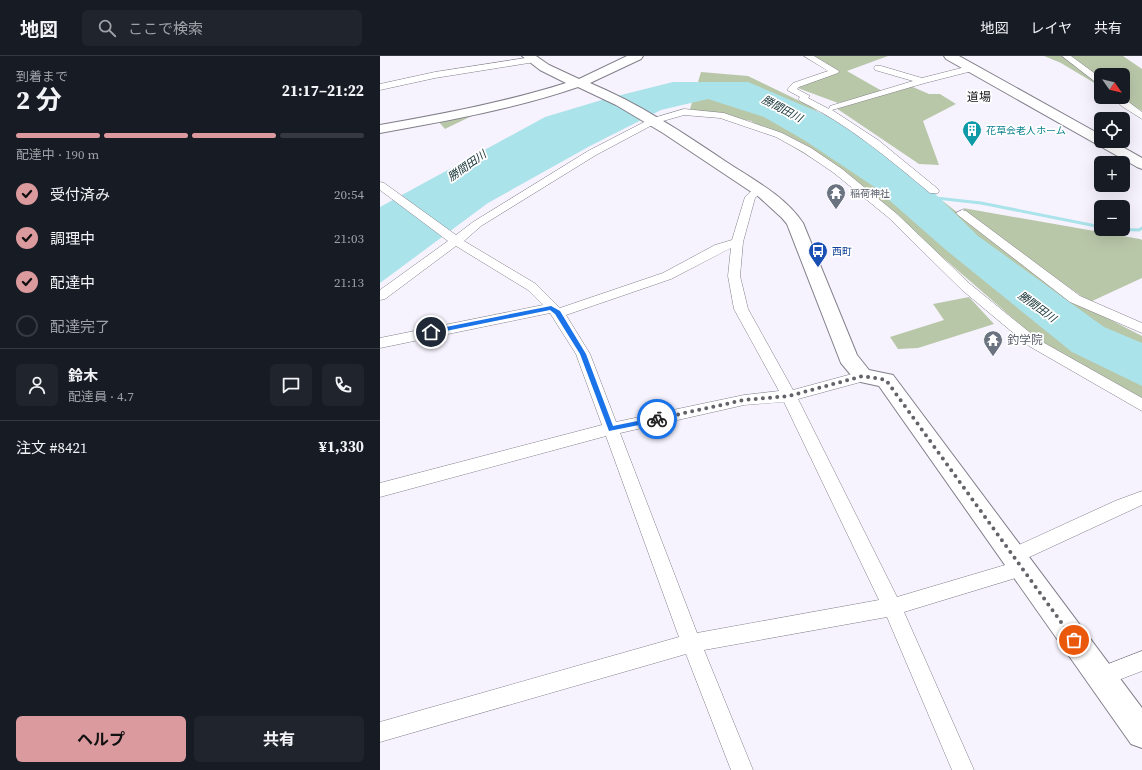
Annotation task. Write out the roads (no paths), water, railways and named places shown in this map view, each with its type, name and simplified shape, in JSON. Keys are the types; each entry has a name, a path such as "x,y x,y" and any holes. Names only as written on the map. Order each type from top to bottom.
{"street":[{"path":"380,129 431,120 548,93 579,83 637,56"},
{"path":"808,56 835,71 796,85 791,90 805,96 803,99 820,107 878,144 934,191"},
{"path":"950,56 1142,164"},
{"path":"1066,56 1094,77"},
{"path":"380,87 435,75 530,58 608,96 652,121 772,199 795,222 848,358 863,376"},
{"path":"878,68 922,81"},
{"path":"833,108 922,81 973,68"},
{"path":"1125,104 1142,116"},
{"path":"380,296 453,239 564,169 652,121 684,112 721,115 779,135 806,150 838,171 893,216 966,287 1034,343 1142,405"},
{"path":"385,187 453,239 532,287 554,310 583,354 691,643 742,770"},
{"path":"759,190 750,197 737,242 734,276 741,309 789,396 892,607 963,770"},
{"path":"962,213 1075,299 1142,328"},
{"path":"380,343 554,310 667,276 719,248 737,242"},
{"path":"380,490 611,429 744,400 789,396 863,376 886,380 1142,733"},
{"path":"380,732 691,643 892,607 1018,562 1121,506 1142,498"},
{"path":"1100,677 1142,661"}],"water":[{"name":"勝間田川","path":"673,82 748,82 823,114 874,142 925,184 978,236 1104,327 1142,343 1142,386 1072,352 946,250 873,186 804,140 764,117 708,99 661,110 590,146 488,203 380,283 380,207 545,117 605,99"}],"waterway":[{"path":"936,198 981,203 1094,226"},
{"path":"1130,230 1139,230 1142,228"}],"place":[{"name":"花草会老人ホーム","path":"972,147"},
{"name":"稲荷神社","path":"836,210"},
{"name":"西町","path":"818,268"},
{"name":"釣学院","path":"993,357"}],"district":[{"name":"道場","path":"979,97"}]}
